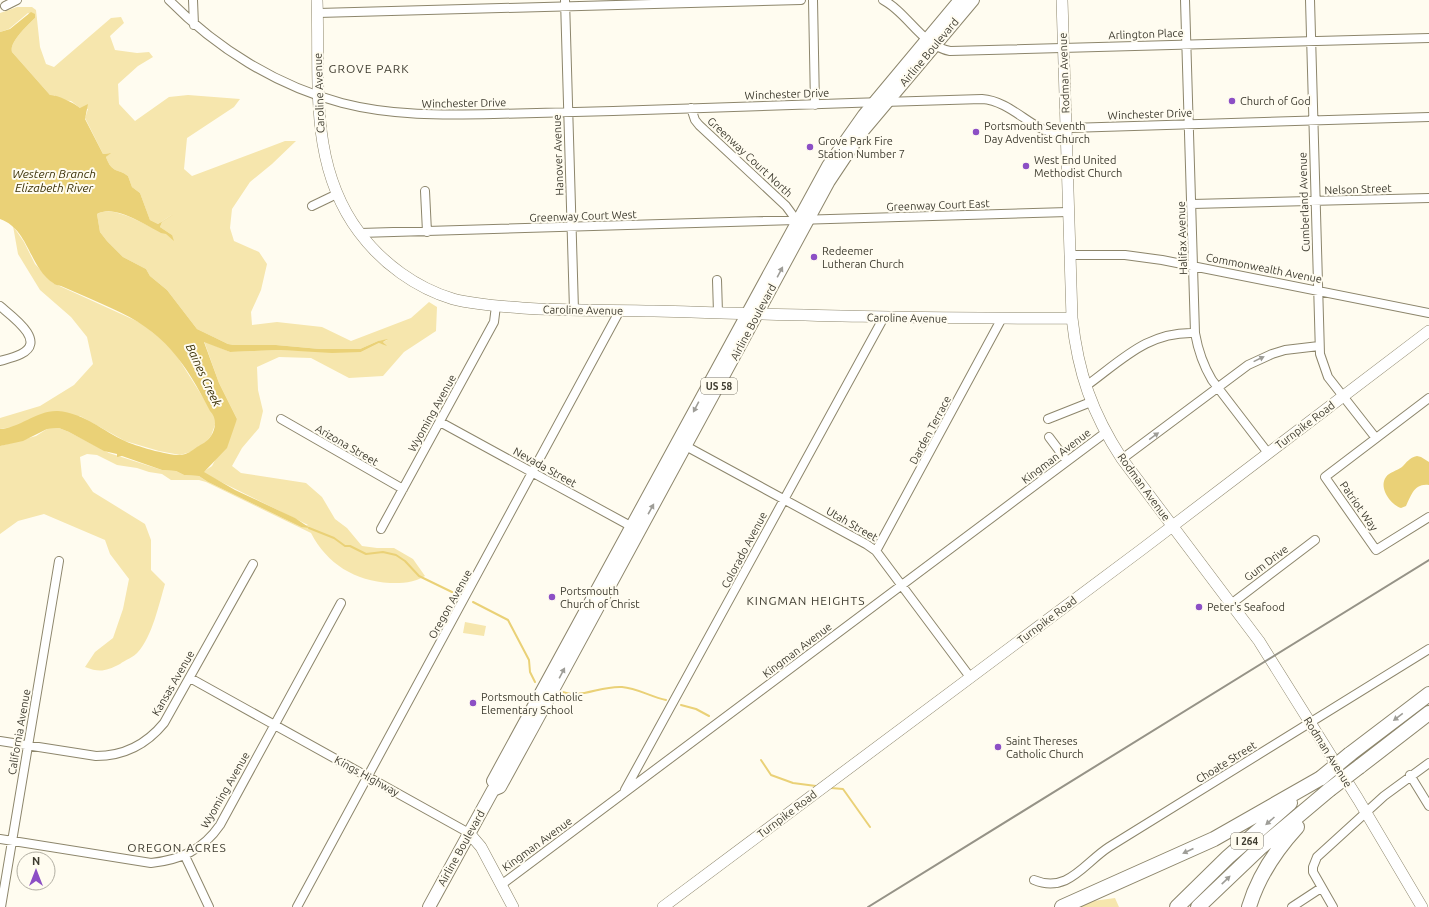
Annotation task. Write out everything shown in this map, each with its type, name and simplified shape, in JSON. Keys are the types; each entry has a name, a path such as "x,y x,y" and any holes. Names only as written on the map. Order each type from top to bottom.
{"highway":[{"name":"I 264","path":"1177,907 1228,857 1321,778 1429,694"},
{"name":"I 264","path":"1198,907 1260,848 1329,790 1429,713"},
{"path":"1062,907 1214,840 1321,778"},
{"path":"1248,907 1257,884 1277,851 1329,790"}],"main road":[{"name":"Airline Boulevard","path":"803,221 849,150 931,42 960,0"},
{"name":"Airline Boulevard","path":"429,907 493,790 493,783 530,723 803,221 833,158 873,103 973,0"}],"street":[{"path":"5,6 17,0"},
{"name":"Winchester Drive","path":"169,0 194,25 254,66 295,87 319,96 365,108 417,115 990,100 1004,104 1047,131 1056,132 1066,128 1429,117"},
{"path":"193,0 194,25"},
{"name":"Caroline Avenue","path":"317,0 321,141 330,176 337,194 360,233 387,262 425,288 463,301 496,306 574,310 884,317 1072,318"},
{"path":"318,13 565,3 801,0"},
{"path":"813,0 815,104"},
{"name":"Arlington Place","path":"883,0 894,7 931,42 950,51 1429,38"},
{"name":"Rodman Avenue","path":"1062,0 1072,318 1078,358 1091,402 1105,433 1122,459 1274,664 1422,907"},
{"name":"Halifax Avenue","path":"1185,0 1195,333 1201,358 1218,387 1268,453"},
{"name":"Cumberland Avenue","path":"1310,0 1319,346 1324,370 1343,396"},
{"name":"Hanover Avenue","path":"565,3 574,310"},
{"name":"Greenway Court North","path":"691,108 695,120 699,125 803,221"},
{"path":"425,191 427,232"},
{"path":"312,206 337,194"},
{"name":"Nelson Street","path":"1192,204 1429,198"},
{"name":"Greenway Court East","path":"803,221 1068,212"},
{"name":"Greenway Court West","path":"360,233 803,221"},
{"name":"Commonwealth Avenue","path":"1069,255 1125,255 1194,266 1429,313"},
{"path":"717,280 718,313"},
{"path":"0,306 25,329 30,337 30,343 28,348 21,354 0,361"},
{"name":"Wyoming Avenue","path":"381,530 494,322 496,306"},
{"name":"Oregon Avenue","path":"297,907 620,310"},
{"name":"Colorado Avenue","path":"624,794 884,317"},
{"name":"Darden Terrace","path":"876,551 1002,318"},
{"name":"Turnpike Road","path":"663,907 1172,526 1429,331"},
{"path":"1086,386 1151,340 1170,334 1195,333"},
{"path":"1122,459 1218,387 1260,358 1285,350 1319,346"},
{"path":"1343,396 1375,437"},
{"name":"Patriot Way","path":"1429,398 1375,437 1325,477 1376,550 1429,517"},
{"path":"1048,419 1091,402"},
{"name":"Arizona Street","path":"281,419 403,490"},
{"name":"Nevada Street","path":"440,422 636,529"},
{"name":"Kingman Avenue","path":"501,885 1105,433"},
{"path":"1049,437 1067,461"},
{"name":"Utah Street","path":"682,443 784,498 876,551 970,677"},
{"name":"Gum Drive","path":"1231,604 1315,540"},
{"name":"California Avenue","path":"1,907 59,560"},
{"name":"Kansas Avenue","path":"0,741 96,756 107,756 128,751 149,739 160,728 190,678 253,564"},
{"name":"Wyoming Avenue","path":"0,839 140,863 169,861 185,856 208,840 217,829 341,603"},
{"name":"Choate Street","path":"1034,880 1055,884 1069,880 1109,847 1429,649"},
{"name":"Kings Highway","path":"190,678 469,833 481,847 512,907"},
{"path":"1333,907 1313,872 1317,857 1365,813 1410,775 1429,763"},
{"path":"1410,775 1429,806"},
{"path":"185,856 209,907"},
{"path":"1292,907 1322,888"}],"shaded area":[{"path":"17,7 32,7 36,10 40,47 46,64 54,67 111,18 121,17 124,23 110,36 115,50 137,53 149,52 153,57 138,66 118,84 119,104 135,121 169,97 188,95 240,99 234,107 187,138 184,169 192,176 285,141 296,141 272,164 250,182 232,209 230,228 234,241 259,252 267,264 261,290 251,312 252,325 277,322 322,327 351,341 411,318 429,302 437,307 436,331 404,352 383,376 349,378 311,358 279,357 257,367 258,390 263,411 259,428 242,448 232,466 241,473 306,483 322,497 335,519 347,528 362,546 394,548 413,559 425,576 412,581 399,583 377,582 365,579 343,569 334,562 325,554 311,533 206,482 199,480 171,480 162,474 117,465 97,455 87,454 80,457 82,476 93,492 145,524 151,540 151,570 165,584 151,629 143,646 136,654 107,670 99,671 85,667 95,652 113,638 123,609 129,579 110,554 105,540 44,514 18,521 0,534 0,446 36,436 47,429 59,428 109,453 162,470 176,471 184,475 199,476 208,482 301,527 308,525 203,472 212,466 237,419 219,383 204,341 230,352 281,350 361,352 379,343 385,344 383,342 387,340 378,341 360,349 320,349 276,345 234,345 228,344 197,329 167,290 150,276 146,269 123,257 100,232 97,214 114,212 172,235 160,227 162,222 173,214 158,224 150,220 140,193 132,187 128,176 111,166 106,157 110,153 103,154 85,118 88,109 80,108 71,101 61,100 54,95 50,95 12,52 13,43 35,18 28,13 9,29 0,32 0,13"},
{"path":"13,226 24,242 35,264 53,283 141,323 165,342 175,353 214,415 216,422 211,436 204,444 194,451 180,455 159,451 125,441 80,416 0,429 0,418 40,406 74,385 93,364 87,337 71,317 40,290 18,254"},
{"path":"465,622 486,626 484,636 463,633"},
{"path":"1115,898 1119,907 1076,907 1086,902"}],"water":[{"name":"Western Branch Elizabeth River","path":"31,12 35,14 35,18 13,43 12,52 50,95 57,96 80,108 88,104 85,119 103,154 111,153 106,157 108,162 113,168 128,176 132,187 140,193 150,220 158,224 174,214 162,222 160,227 172,235 174,241 166,234 161,233 130,217 112,212 97,214 100,232 123,257 146,269 150,276 167,290 197,329 228,344 234,345 276,345 320,349 360,349 378,341 388,339 383,342 387,346 379,343 361,352 332,353 281,350 230,352 204,342 219,383 237,419 227,448 204,472 235,490 295,518 310,528 301,527 208,482 199,476 184,475 176,471 162,470 122,456 117,457 117,454 104,451 59,428 47,429 23,441 0,446 0,429 15,426 50,411 67,412 76,415 130,443 176,455 187,453 206,441 213,433 215,426 214,417 191,377 182,363 159,338 129,317 80,294 54,284 39,268 17,231 10,224 0,219 0,32 10,29"},
{"path":"1417,456 1429,462 1429,485 1416,488 1406,506 1401,508 1393,503 1387,496 1384,481 1389,474 1402,467 1410,459"}],"waterway":[{"path":"309,528 334,538 345,546 350,546 366,554 383,552 396,555 405,561 419,576 454,593"},
{"path":"473,602 508,620 529,660 530,672 535,682"},
{"path":"561,692 574,694 622,687 666,700"},
{"path":"681,705 696,709 709,716"},
{"path":"761,760 771,775 793,783 816,786"},
{"path":"831,788 843,789 870,827"}],"railway":[{"path":"868,907 1429,560"}],"place":[{"name":"Church of God","path":"1232,101"},
{"name":"Portsmouth Seventh Day Adventist Church","path":"976,132"},
{"name":"Grove Park Fire Station Number 7","path":"810,147"},
{"name":"West End United Methodist Church","path":"1026,166"},
{"name":"Redeemer Lutheran Church","path":"814,257"},
{"name":"Portsmouth Church of Christ","path":"552,597"},
{"name":"Peter's Seafood","path":"1199,607"},
{"name":"Portsmouth Catholic Elementary School","path":"473,703"},
{"name":"Saint Thereses Catholic Church","path":"998,747"}],"district":[{"name":"GROVE PARK","path":"369,68"},
{"name":"KINGMAN HEIGHTS","path":"806,600"},
{"name":"OREGON ACRES","path":"177,847"}],"water label":[{"name":"Baines Creek","path":"204,375"}]}
